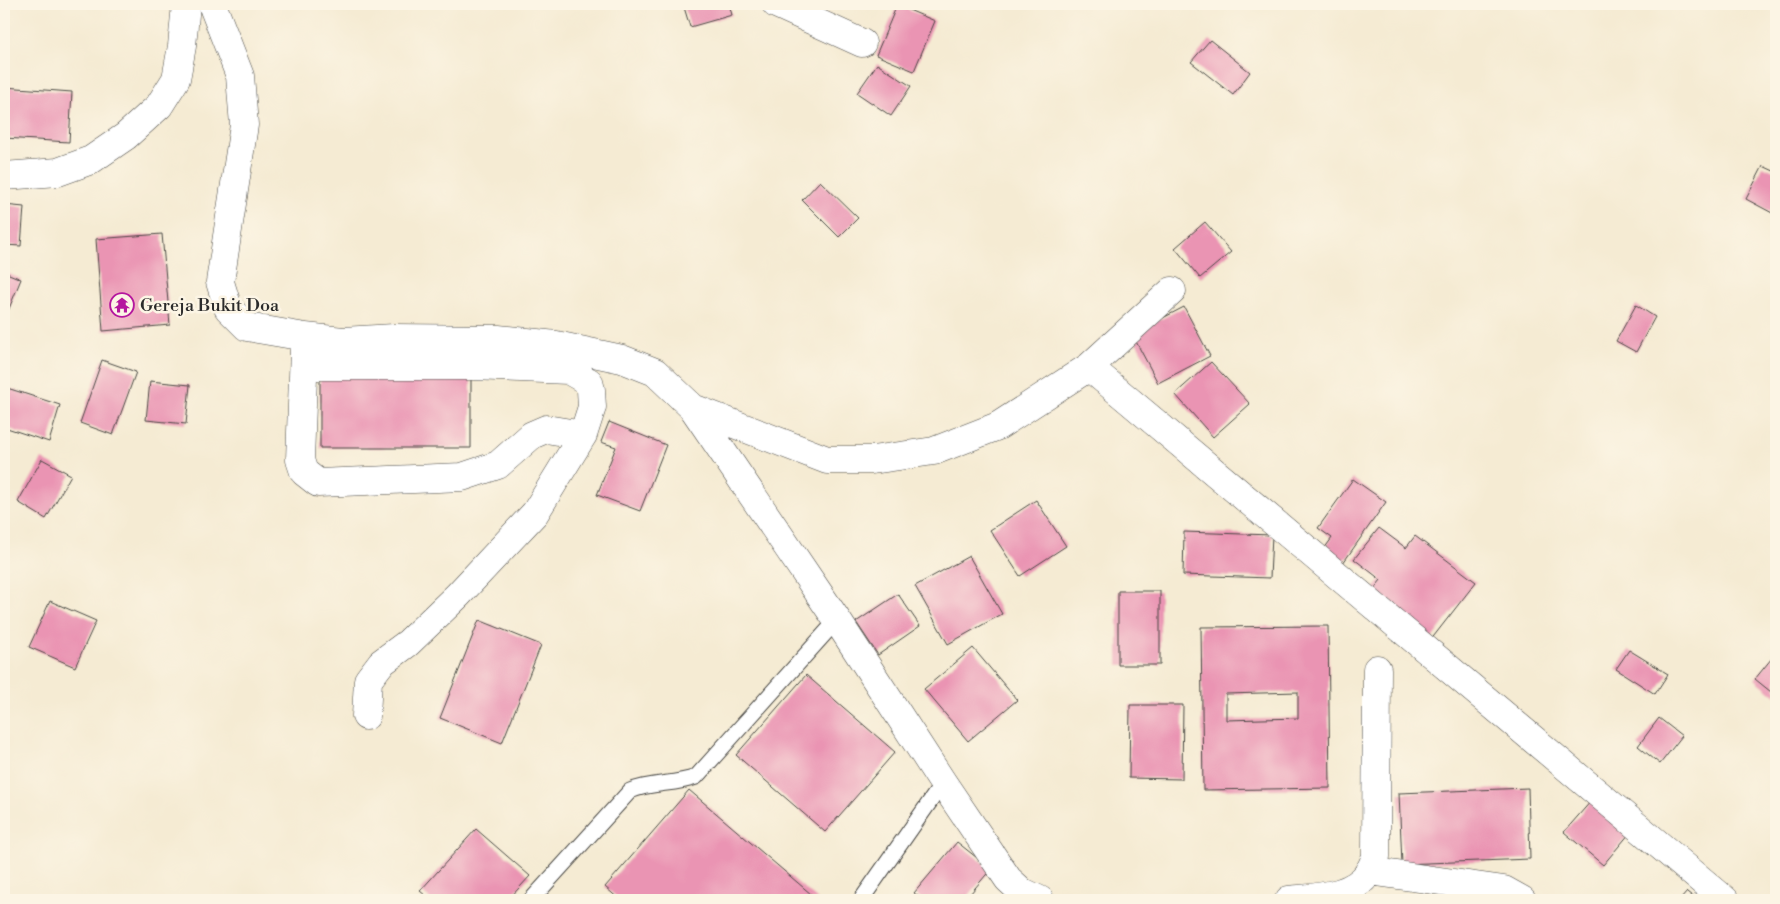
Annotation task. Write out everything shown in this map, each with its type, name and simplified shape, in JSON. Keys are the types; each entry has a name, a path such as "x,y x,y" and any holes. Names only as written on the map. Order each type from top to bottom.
{"street":[{"path":"4,176 58,172 91,160 126,136 160,106 176,78 182,46 186,4"},
{"path":"212,4 240,76 244,125 220,282 228,308 248,327 305,337 342,341 394,338 498,339 556,345 622,359 655,372 693,408 838,620 943,783 1008,878 1021,891 1040,900"},
{"path":"776,4 862,43"},
{"path":"693,408 827,460 872,460 934,451 998,426 1089,367 1172,291"},
{"path":"305,337 300,460 304,472 318,483 462,476 498,465 532,435 546,429 583,435"},
{"path":"304,366 473,366 568,370 589,382 591,390 592,407 583,435 535,513 458,596 408,643 381,663 368,680 366,716"},
{"path":"1089,367 1725,900"},
{"path":"1289,900 1347,891 1370,871 1376,857 1377,669"},
{"path":"1370,871 1504,890 1522,900"}],"lane":[{"path":"531,900 630,791 642,786 682,782 696,777 838,620"},
{"path":"861,900 943,783"}],"building":[{"path":"683,4 729,4 732,15 690,27"},
{"path":"897,5 935,21 914,71 876,55"},
{"path":"1210,40 1250,72 1233,95 1191,62"},
{"path":"877,64 911,86 891,116 857,93"},
{"path":"4,87 72,92 69,142 4,138"},
{"path":"1763,166 1776,172 1776,215 1746,199"},
{"path":"820,181 858,218 839,237 802,200"},
{"path":"4,205 24,207 21,246 4,245"},
{"path":"1205,222 1231,252 1200,278 1175,248"},
{"path":"162,234 170,325 103,331 96,239"},
{"path":"4,272 21,279 4,321"},
{"path":"1636,305 1655,317 1636,352 1616,341"},
{"path":"1184,307 1210,356 1158,383 1132,334"},
{"path":"102,360 136,372 113,435 80,423"},
{"path":"1211,362 1250,404 1213,437 1175,394"},
{"path":"320,371 471,371 471,448 320,448"},
{"path":"150,381 190,385 186,424 146,420"},
{"path":"4,387 60,405 49,442 4,427"},
{"path":"609,422 666,445 640,511 597,495 616,447 601,442"},
{"path":"42,459 71,475 46,519 18,502"},
{"path":"1353,479 1386,502 1343,563 1324,549 1332,538 1318,528"},
{"path":"1036,500 1066,546 1020,576 990,530"},
{"path":"1379,528 1406,548 1415,536 1476,582 1430,641 1370,594 1381,580 1354,559"},
{"path":"1184,532 1272,535 1270,578 1183,575"},
{"path":"969,556 1002,614 948,644 915,586"},
{"path":"1118,591 1160,591 1160,665 1118,665"},
{"path":"898,594 920,626 878,655 856,622"},
{"path":"50,601 96,621 75,667 29,647"},
{"path":"479,620 541,645 502,743 440,718"},
{"path":"1328,626 1330,788 1203,790 1201,627","holes":["1298,692 1298,718 1226,720 1226,694"]},
{"path":"973,648 1017,700 968,741 924,689"},
{"path":"1629,650 1668,674 1655,694 1616,669"},
{"path":"1776,653 1776,696 1755,679"},
{"path":"806,675 895,752 825,832 736,755"},
{"path":"1130,705 1183,705 1182,779 1129,778"},
{"path":"1659,718 1682,736 1660,764 1638,746"},
{"path":"1528,788 1530,859 1402,864 1399,793"},
{"path":"689,790 818,900 620,900 605,887"},
{"path":"1592,800 1630,833 1603,865 1564,832"},
{"path":"476,829 530,876 508,900 431,900 420,891"},
{"path":"957,842 991,869 965,900 923,900 914,893"},
{"path":"1687,892 1697,900 1680,900"}],"place":[{"name":"Gereja Bukit Doa","path":"122,305"}]}
